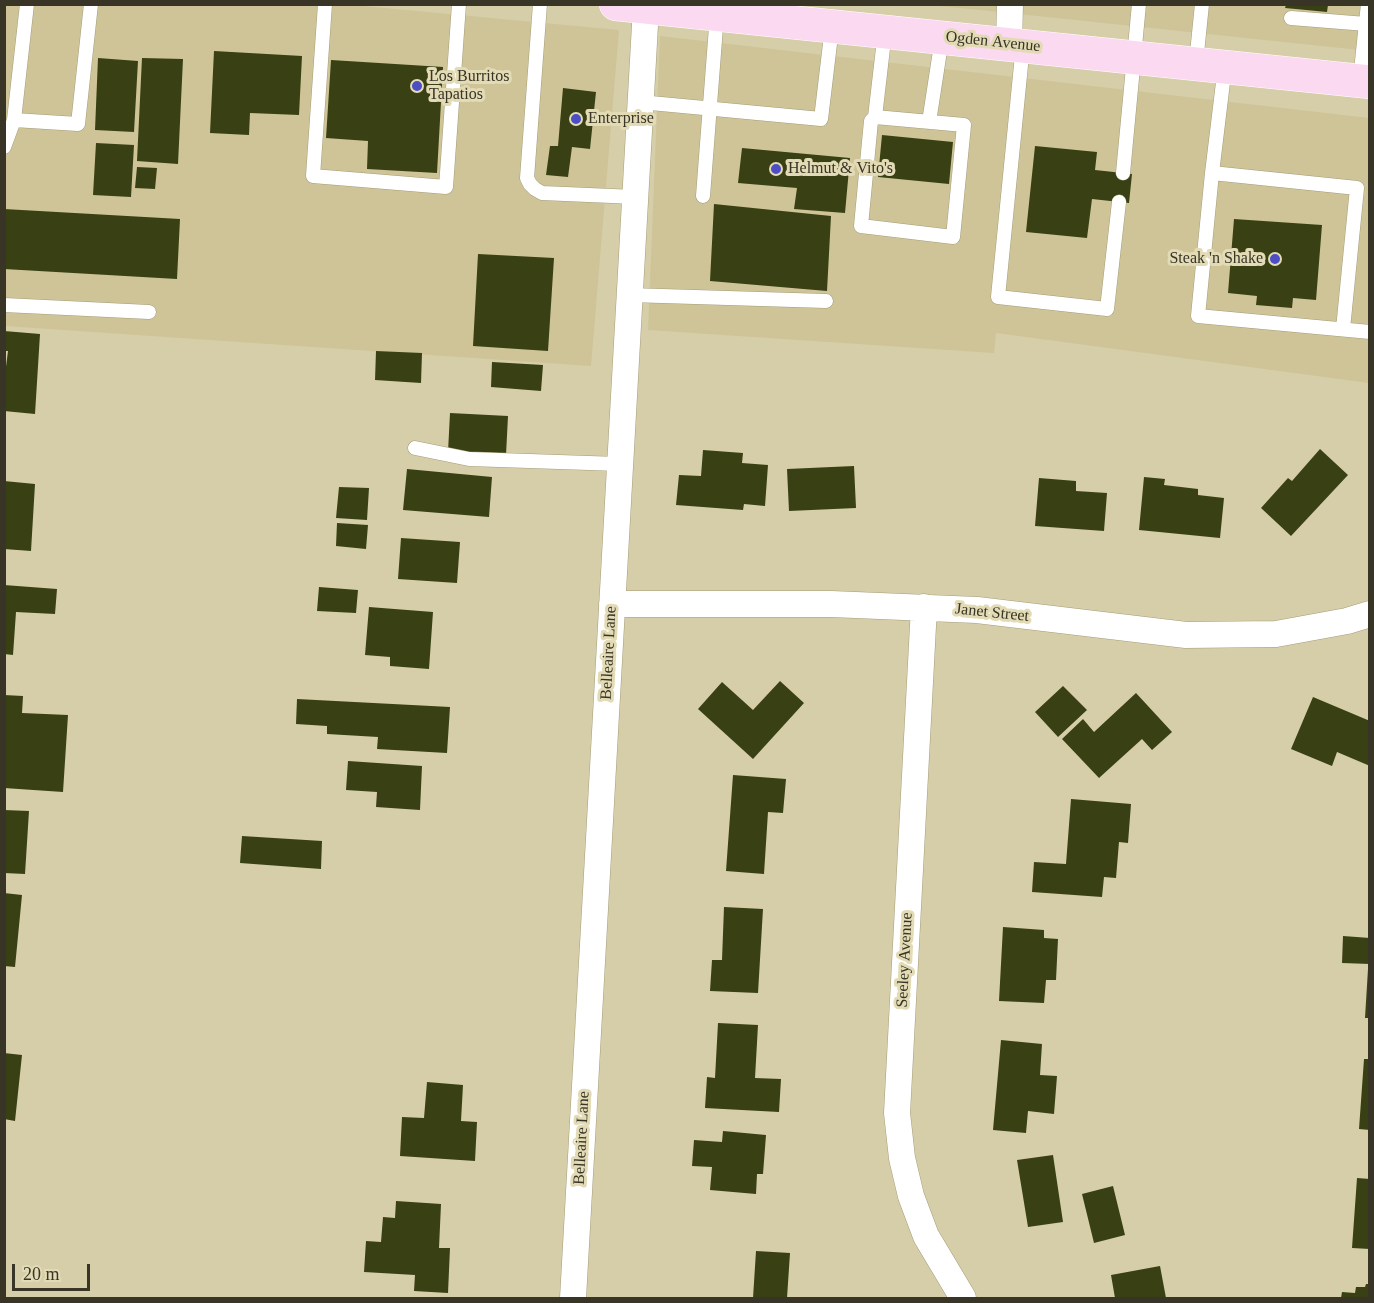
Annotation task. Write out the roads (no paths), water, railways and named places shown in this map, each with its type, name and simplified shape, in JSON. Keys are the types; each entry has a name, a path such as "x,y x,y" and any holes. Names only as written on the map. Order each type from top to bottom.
{"main road":[{"name":"Ogden Avenue","path":"631,6 749,12 832,27 1365,81"}],"street":[{"path":"1010,4 1016,44"},
{"name":"Belleaire Lane","path":"573,1299 640,102 631,6"},
{"name":"Janet Street","path":"612,604 831,604 924,607 977,610 1195,635 1276,634 1347,621 1370,614"},
{"name":"Seeley Avenue","path":"924,607 897,1113 902,1158 911,1196 926,1236 963,1299"}],"lane":[{"path":"4,147 14,120 27,4"},
{"path":"14,120 78,124 91,4"},
{"path":"326,4 314,176 446,187 459,4"},
{"path":"540,4 527,178 535,189 542,192 635,197"},
{"path":"1123,173 1136,57 1139,4"},
{"path":"1202,4 1211,65 1212,173 1198,316 1370,332"},
{"path":"1365,81 1368,4"},
{"path":"703,196 711,107 749,12"},
{"path":"1291,18 1366,24"},
{"path":"640,102 821,119 832,27"},
{"path":"875,117 964,125 953,237 861,226 871,121 875,117 885,31"},
{"path":"929,122 942,37"},
{"path":"1016,44 998,297 1107,309 1119,202"},
{"path":"1212,173 1357,188 1343,329"},
{"path":"629,295 826,301"},
{"path":"4,304 149,312"},
{"path":"416,448 469,459 619,464"}],"place":[{"name":"Los Burritos Tapatios","path":"417,86"},
{"name":"Enterprise","path":"576,119"},
{"name":"Helmut & Vito's","path":"776,169"},
{"name":"Steak 'n Shake","path":"1275,259"}]}
